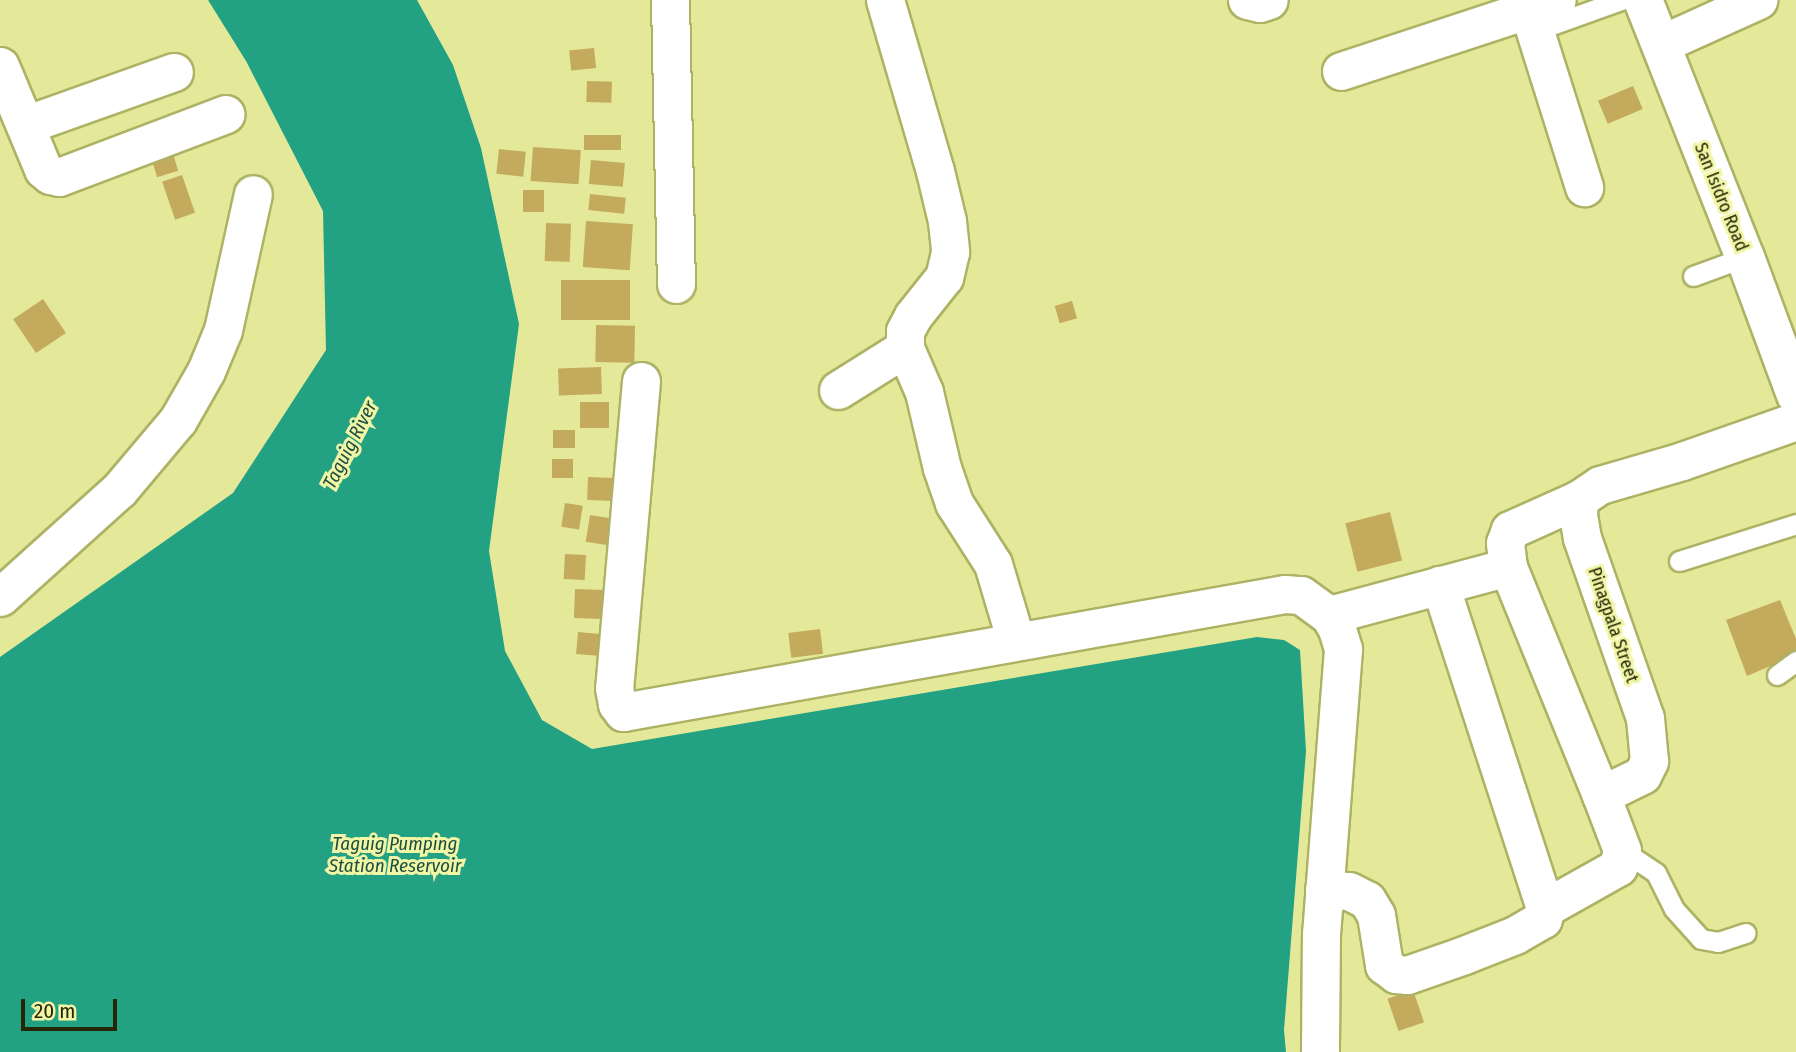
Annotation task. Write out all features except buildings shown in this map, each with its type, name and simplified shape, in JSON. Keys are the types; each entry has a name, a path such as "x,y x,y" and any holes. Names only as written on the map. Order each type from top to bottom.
{"street":[{"path":"670,0 676,284"},
{"path":"885,0 938,184 947,221 950,251 944,277 913,316 905,331 905,348 924,392 942,468 954,503 993,564 1016,640"},
{"path":"1247,0 1260,3 1269,0"},
{"name":"San Isidro Road","path":"1643,0 1745,257 1796,395"},
{"path":"1661,44 1758,0"},
{"path":"1341,71 1546,11 1584,187"},
{"path":"0,66 43,169 50,175 59,177 226,114"},
{"path":"24,125 174,72"},
{"path":"0,597 118,490 178,420 206,371 223,330 253,194"},
{"path":"838,390 905,348"},
{"path":"641,381 614,688 617,704 623,712 1285,594 1301,595 1329,615 1343,649 1324,889 1320,1052"},
{"path":"1545,908 1618,867 1622,850 1508,567 1505,543 1510,530 1579,499 1600,485 1682,461 1796,421"},
{"name":"Pinagpala Street","path":"1579,499 1578,516 1583,538 1645,718 1648,741 1649,761 1642,775 1601,795"},
{"path":"1329,615 1508,567"},
{"path":"1324,889 1349,891 1367,900 1376,915 1384,965 1396,974 1407,975 1515,935 1543,919 1545,908 1440,585"}],"lane":[{"path":"1546,11 1621,0"},
{"path":"1693,276 1745,257"},
{"path":"1679,561 1796,524"},
{"path":"1777,674 1796,661"},
{"path":"1622,850 1656,873 1674,909 1686,926 1701,939 1718,942 1746,933"}],"water":[{"name":"Taguig Pumping Station Reservoir","path":"208,0 417,0 453,65 481,148 519,324 489,551 505,651 542,720 592,749 1257,637 1284,640 1300,650 1306,751 1284,1030 1286,1052 0,1052 0,657 233,493 326,350 323,211 246,61"}],"water label":[{"name":"Taguig River","path":"350,445"}]}
